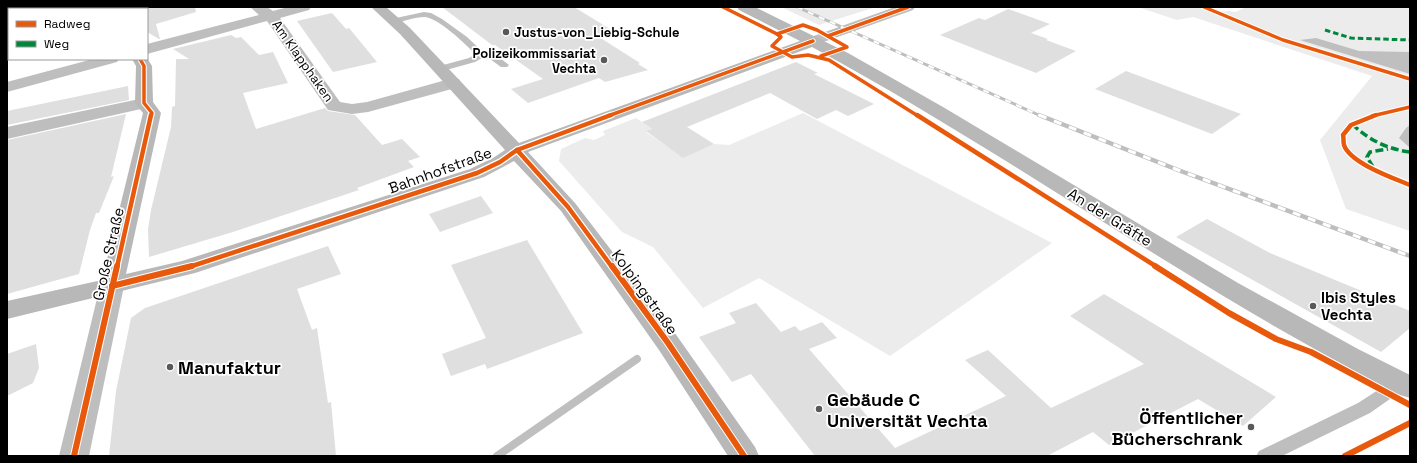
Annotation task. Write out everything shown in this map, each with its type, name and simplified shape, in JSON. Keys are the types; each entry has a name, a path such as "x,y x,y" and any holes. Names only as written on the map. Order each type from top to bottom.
{"street":[{"name":"Am Klapphaken","path":"257,7 271,16 334,106 352,109 368,107 453,83"},
{"path":"271,16 304,7"},
{"name":"Kolpingstraße","path":"378,7 405,31 517,150 568,207 668,343 741,455"},
{"name":"An der Gräfte","path":"744,7 813,41 976,134 1200,272 1314,337 1405,385"},
{"path":"813,41 908,7"},
{"name":"Am Klapphaken","path":"148,49 271,16"},
{"name":"Bahnhofstraße","path":"7,310 55,297 112,286 187,268 477,173 500,162 517,150 813,41"},
{"path":"7,87 107,60"},
{"name":"Große Straße","path":"74,456 152,113 144,103 144,72 140,60"},
{"path":"7,133 144,103"}],"lane":[{"path":"394,21 430,15 473,46 481,55"},
{"path":"440,69 472,60 481,55 493,57 504,65"},
{"path":"1265,456 1364,408 1405,385"}],"shaded area":[{"path":"781,7 876,7 819,25"},
{"path":"1138,7 1200,7 1213,13 1229,11 1236,12 1246,7 1410,7 1410,231 1346,209 1320,140 1372,76 1193,17 1177,20"},
{"path":"1316,38 1359,51 1410,52 1410,74 1300,40"},
{"path":"803,113 1052,243 890,356 759,278 703,308 653,247 622,232 559,161 561,149 585,138 594,140 605,135 603,131 636,118 652,129 646,132 683,157 714,144 729,145"},
{"path":"1410,125 1410,148 1399,138"}],"building":[{"path":"109,7 195,7 196,12 156,24 159,39 148,33 148,8"},
{"path":"442,7 574,7 615,32 599,37 640,63 638,64 648,70 605,82 599,78 528,103 511,89 543,79 495,45 492,45"},
{"path":"1008,9 1050,24 1031,33 1076,51 1036,73 940,35 979,18 985,20"},
{"path":"332,13 346,29 349,28 377,62 333,72 297,21"},
{"path":"231,35 236,38 241,37 259,55 273,52 288,83 243,93 256,129 325,108 328,111 355,115 382,145 402,139 420,157 408,161 414,167 357,188 359,190 233,232 149,257 148,229 151,210 171,127 172,107 175,106 176,59 189,59 173,49"},
{"path":"796,62 818,73 814,74 874,104 848,116 836,110 817,119 770,93 687,127 714,144 683,158 646,131 652,129 642,122"},
{"path":"1126,71 1241,114 1212,134 1095,89"},
{"path":"128,86 129,100 7,125 7,111"},
{"path":"126,114 111,177 114,176 99,213 96,213 90,230 79,274 7,294 7,140"},
{"path":"481,196 493,213 440,232 429,214"},
{"path":"1207,219 1270,253 1410,311 1410,328 1381,352 1176,237"},
{"path":"527,240 583,333 487,369 485,364 451,376 442,354 486,338 451,265"},
{"path":"328,246 341,274 297,289 312,330 317,328 328,403 331,402 336,456 109,456 116,391 131,318 145,308"},
{"path":"1104,294 1276,397 1243,426 1198,399 1109,445 1093,432 1047,456 815,456 751,374 732,382 699,337 736,323 729,313 756,303 781,332 795,326 800,331 822,322 837,338 809,349 895,448 1006,396 965,360 988,350 1051,408 1144,364 1070,316"},
{"path":"36,344 39,368 33,383 7,396 7,354"}],"waterway":[{"path":"497,456 637,359"}],"railway":[{"path":"797,7 1041,116"},
{"path":"1039,115 1178,170 1410,256"}],"marked path":[{"path":"1325,30 1351,38 1410,40"},
{"path":"1352,124 1378,144 1393,149 1410,152"},
{"path":"1373,167 1367,157 1370,152 1388,149"}],"cycle path":[{"path":"723,7 777,34"},
{"path":"828,36 908,7"},
{"path":"1204,7 1283,40 1410,79"},
{"path":"821,56 847,47 817,30 803,25 777,34 781,37 772,46 792,57 798,55 813,55 834,63 1229,313 1276,339 1311,352 1410,405"},
{"path":"112,286 187,268 477,173 500,162 517,150 813,41"},
{"path":"74,456 152,113 144,103 144,66 141,60"},
{"path":"1410,107 1362,119 1351,125 1343,135 1344,145 1351,154 1375,170 1410,185"},
{"path":"517,150 568,207 668,343 744,456"},
{"path":"1345,456 1410,423"}],"place":[{"name":"Justus-von_Liebig-Schule","path":"506,32"},
{"name":"Polizeikommissariat Vechta","path":"604,60"},
{"name":"Ibis Styles Vechta","path":"1313,306"},
{"name":"Manufaktur","path":"170,367"},
{"name":"Gebäude C Universität Vechta","path":"819,409"},
{"name":"Öffentlicher Bücherschrank","path":"1251,427"}]}
